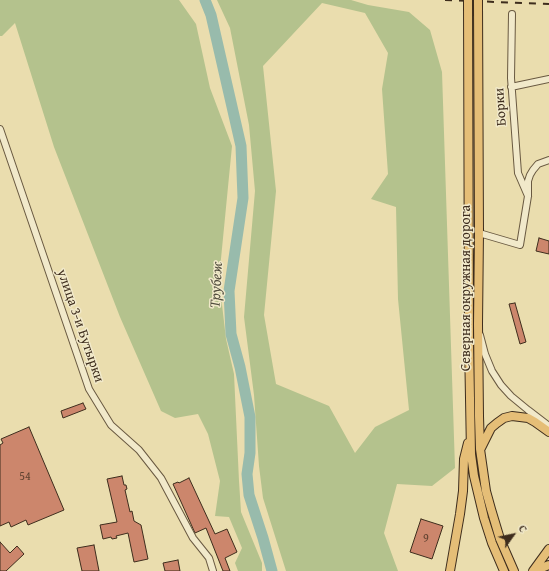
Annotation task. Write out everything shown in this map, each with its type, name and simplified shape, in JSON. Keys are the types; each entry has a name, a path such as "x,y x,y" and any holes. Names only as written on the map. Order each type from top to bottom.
{"main road":[{"name":"Северная окружная дорога","path":"468,1 471,454 478,498 492,543 504,571"},
{"name":"Северная окружная дорога","path":"478,1 478,324 480,449 486,491 491,509 500,539 514,571"},
{"path":"480,449 491,428 504,418 512,416 528,418 549,432"},
{"path":"450,571 463,491 464,459 470,431"},
{"path":"533,571 549,549"},
{"path":"533,571 549,565"}],"street":[{"name":"Борки","path":"512,14 510,78 518,173 528,196"},
{"path":"511,87 549,79"},
{"name":"улица 3-и Бутырки","path":"0,129 89,389 111,425 139,450 162,478 193,538 209,558 213,571"},
{"path":"479,233 520,244 530,175 538,164 549,160"},
{"path":"478,324 485,354 492,371 501,385 511,396 549,426"}],"green space":[{"path":"0,0 179,0 196,24 210,88 232,146 219,279 226,339 234,374 241,512 262,563 262,571 238,571 235,563 242,548 229,517 215,516 220,481 208,434 198,414 175,418 161,411 120,317 54,147 15,23 2,36 0,36"},
{"path":"217,0 351,0 368,5 409,12 430,30 442,72 455,468 432,486 397,484 384,533 398,571 286,571 263,498 254,395 244,317 255,191 249,125 230,28","holes":["322,3 365,13 388,53 382,89 388,174 371,199 396,207 398,299 409,410 375,427 355,453 329,406 276,384 264,315 276,191 263,66"]}],"building":[{"path":"539,238 549,241 549,254 536,251"},
{"path":"515,303 526,342 520,344 509,304"},
{"path":"83,403 86,409 63,418 61,411"},
{"path":"29,427 64,510 28,525 26,520 11,527 9,522 0,526 0,445 3,443 1,439"},
{"path":"122,476 124,485 126,485 127,489 125,490 130,512 132,511 134,521 141,525 148,559 134,562 128,533 116,536 117,538 112,539 111,537 103,539 100,525 117,522 107,479"},
{"path":"189,478 215,534 227,529 237,552 225,558 230,571 223,571 206,528 195,533 173,484"},
{"path":"421,519 443,526 432,559 410,552"},
{"path":"0,542 10,553 17,546 24,554 6,571 0,571"},
{"path":"94,545 99,571 82,571 77,548"},
{"path":"178,560 180,571 165,571 163,563"}],"waterway":[{"name":"Трубеж","path":"205,0 211,15 241,146 243,198 229,291 231,334 240,367 250,417 250,453 247,474 249,495 272,571"}],"railway":[{"path":"445,0 549,4"}]}
